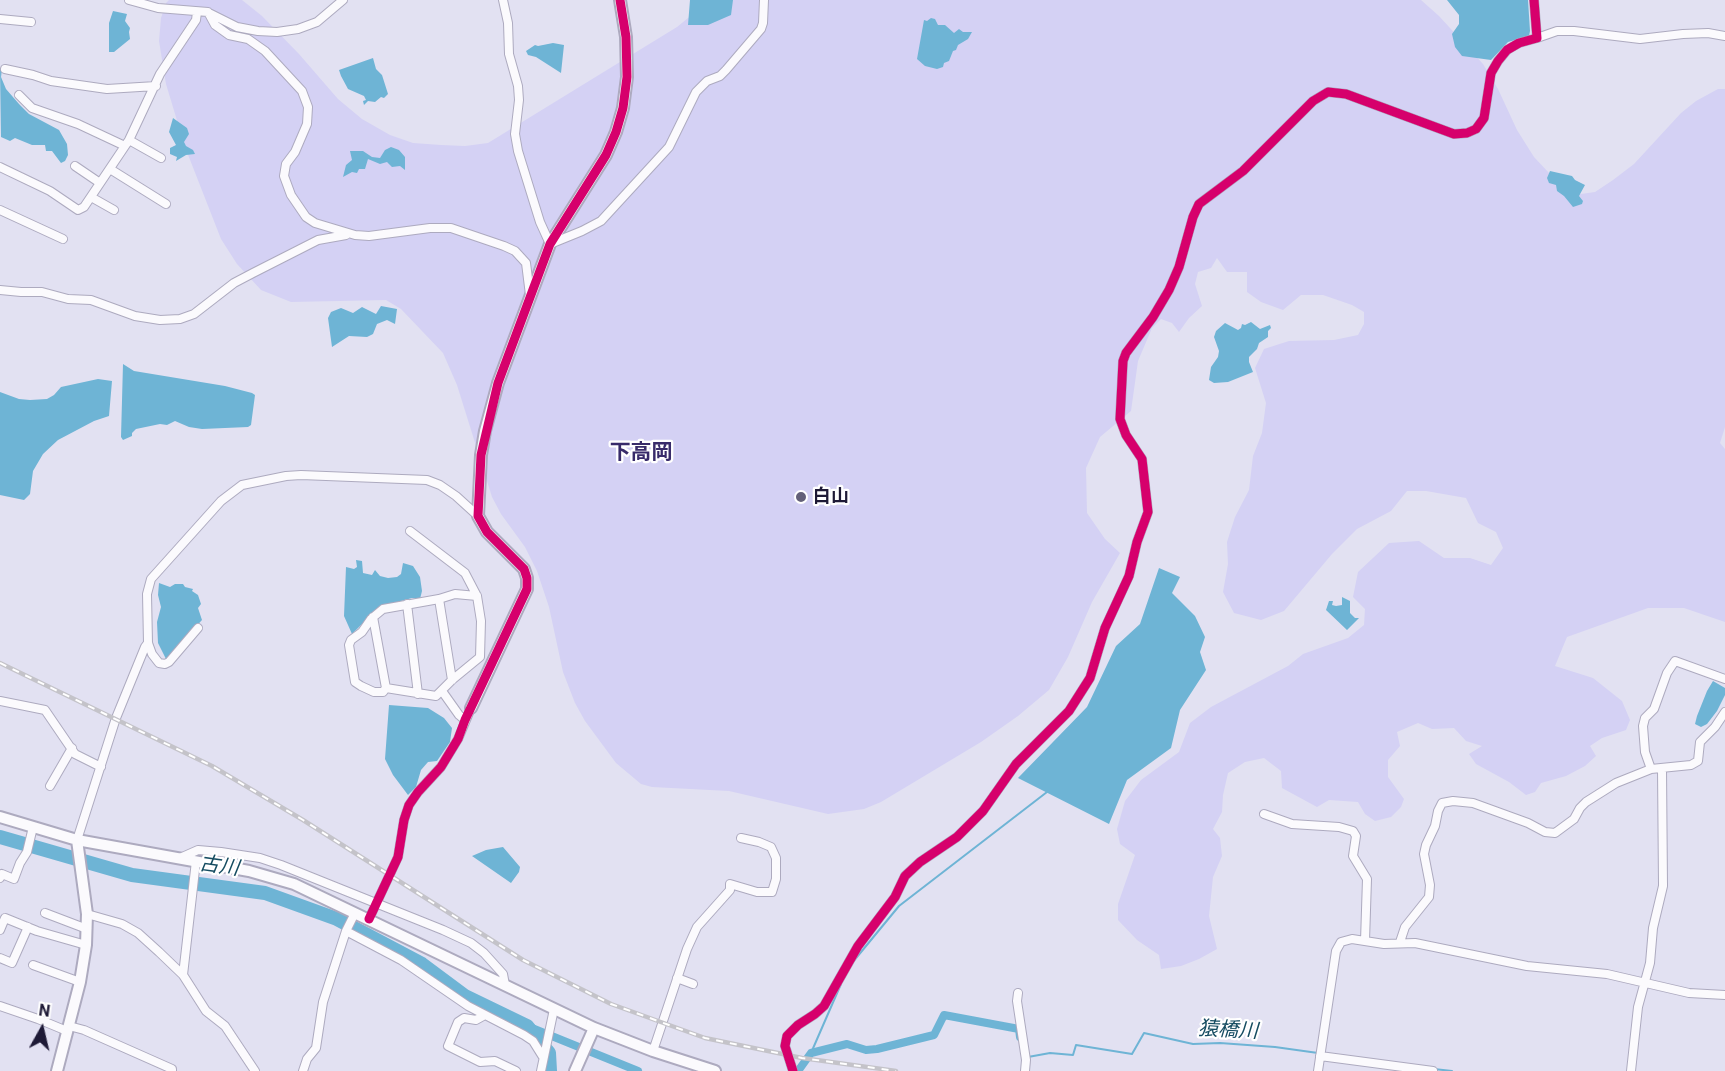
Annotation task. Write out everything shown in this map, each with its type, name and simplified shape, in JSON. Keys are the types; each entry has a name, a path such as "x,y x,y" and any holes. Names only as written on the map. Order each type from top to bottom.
{"street":[{"path":"129,0 158,8 208,12 237,27 277,32 298,29 317,22 343,0"},
{"path":"503,0 508,23 509,54 518,86 519,100 515,134 518,151 536,212 550,244"},
{"path":"478,516 481,455 498,384 550,244 606,155 623,108 628,54 620,0"},
{"path":"550,244 601,221 669,147 696,92 707,81 720,76 761,29 764,23 764,0"},
{"path":"1534,0 1537,38"},
{"path":"0,167 50,191 78,210 84,207 127,143 167,63 196,20 197,12"},
{"path":"208,12 215,25 229,35 248,39 265,51 302,91 308,107 307,124 296,152 286,164 284,176 286,185 306,217 315,223 356,235"},
{"path":"0,19 31,22"},
{"path":"793,1071 785,1046 787,1036 824,1006 858,946 895,897 904,876 957,837 982,812 1016,764 1069,711 1090,678 1105,628 1129,576 1137,542 1148,512 1142,459 1126,435 1120,419 1123,361 1126,353 1153,317 1172,282 1199,204 1243,171 1313,101 1328,92 1346,94 1454,134 1467,133 1476,129 1484,118 1491,73 1507,50 1519,43 1557,32 1574,31 1640,39 1708,33 1725,36"},
{"path":"5,69 51,81 107,89 156,86"},
{"path":"19,95 32,108 161,158"},
{"path":"75,166 100,183"},
{"path":"110,170 166,204"},
{"path":"91,197 114,210"},
{"path":"0,210 63,239"},
{"path":"0,290 42,292 68,299 91,300 135,316 160,320 180,319 194,314 234,284 318,240 338,235 369,236 430,228 451,228 515,251 526,263 530,299"},
{"path":"198,628 169,662 159,663 148,643 147,594 152,579 221,501 231,491 249,482 301,475 427,480 440,485 456,496 478,516 487,532 524,569 527,589 458,739 441,767 409,805 404,820 400,850 369,920"},
{"path":"386,688 436,696 480,657 477,596 465,573 410,531"},
{"path":"386,688 382,692 374,692 355,681 349,645 373,617 383,609 456,594 477,596"},
{"path":"439,599 452,680"},
{"path":"407,604 418,694"},
{"path":"373,617 386,688"},
{"path":"57,1071 80,982 86,945 87,914 77,840 116,718 148,643"},
{"path":"1651,769 1645,752 1643,726 1645,718 1654,709 1667,673 1675,661 1725,679"},
{"path":"442,691 465,720"},
{"path":"0,701 45,710 75,754 102,767"},
{"path":"1400,942 1405,927 1429,897 1430,885 1424,854 1442,804 1453,801 1473,803 1528,823 1545,832 1555,833 1574,819 1586,802 1616,783 1651,769 1691,765 1698,761 1700,742 1715,727 1725,712"},
{"path":"50,786 72,748"},
{"path":"1631,1071 1638,1006 1650,963 1653,928 1663,886 1662,769"},
{"path":"1264,814 1292,824 1339,827 1353,831 1356,836 1353,856 1367,879 1365,941"},
{"path":"0,817 77,840 196,861 294,884 353,916 369,920 594,1028 715,1071"},
{"path":"0,878 2,874 14,879 27,852 33,827"},
{"path":"654,1051 696,927 730,890 730,884 757,892 772,892 776,879 776,858 771,847 741,838"},
{"path":"180,858 198,850 260,858 376,903 471,943 484,953 503,974 505,985"},
{"path":"183,975 196,861"},
{"path":"45,913 87,929"},
{"path":"87,914 122,924 138,933 183,975 206,1011 225,1026 255,1071"},
{"path":"303,1071 307,1059 316,1048 323,1002 353,916"},
{"path":"0,930 5,918 86,945"},
{"path":"0,958 12,963 28,927"},
{"path":"347,930 401,960 468,1006 524,1035 538,1047 544,1056"},
{"path":"1318,1071 1336,951 1341,942 1352,939 1384,944 1415,943 1527,966 1607,974 1689,993 1725,995"},
{"path":"33,965 80,982"},
{"path":"677,978 693,984"},
{"path":"1018,993 1026,1058 1025,1071"},
{"path":"0,1006 68,1029 84,1030 172,1069 172,1071"},
{"path":"541,1071 554,1009"},
{"path":"485,1015 476,1020 464,1018 458,1022 448,1046 480,1062 495,1061 516,1071"},
{"path":"575,1071 594,1028"},
{"path":"1321,1054 1433,1071"}],"shaded area":[{"path":"169,0 242,0 262,16 338,99 362,119 390,135 413,143 441,145 465,146 488,143 677,27 710,0 1421,0 1483,64 1498,89 1517,130 1534,157 1565,190 1581,194 1595,192 1613,180 1634,164 1681,113 1696,101 1718,89 1725,89 1725,427 1720,443 1725,449 1725,622 1684,608 1648,608 1567,637 1555,666 1593,678 1622,701 1630,720 1626,730 1602,738 1590,746 1596,756 1585,766 1566,776 1541,783 1535,792 1526,795 1509,782 1476,764 1469,754 1482,746 1466,741 1454,728 1432,729 1418,723 1397,732 1400,746 1388,760 1388,777 1404,799 1401,807 1391,817 1375,821 1365,814 1358,802 1329,800 1317,807 1282,788 1281,771 1264,758 1245,762 1228,773 1222,812 1213,829 1220,838 1222,856 1213,877 1209,916 1217,949 1181,966 1161,969 1159,955 1137,940 1118,920 1118,904 1135,855 1120,844 1117,829 1125,801 1141,780 1179,752 1190,723 1211,707 1288,666 1303,654 1348,638 1364,625 1365,609 1353,597 1358,572 1389,543 1419,541 1444,558 1470,558 1491,565 1503,548 1496,532 1478,523 1466,498 1426,491 1407,491 1391,511 1357,529 1332,554 1284,611 1261,620 1234,613 1223,592 1228,564 1227,542 1235,517 1249,490 1253,456 1262,433 1266,403 1255,368 1264,349 1289,341 1334,340 1358,335 1364,324 1364,312 1352,305 1323,295 1301,295 1283,310 1261,302 1247,292 1247,272 1227,272 1217,258 1211,268 1198,272 1195,284 1202,306 1179,332 1172,323 1161,319 1152,328 1138,361 1131,411 1100,437 1086,468 1087,513 1105,539 1120,553 1092,602 1068,657 1049,690 1018,716 981,742 881,802 864,809 828,814 729,791 652,787 641,784 616,763 585,721 575,703 563,672 549,607 537,571 525,547 501,514 492,497 457,385 443,353 401,309 386,300 291,302 261,290 237,264 221,239 185,147 166,84 159,41 161,18"},
{"path":"690,0 733,0 731,15 708,25 688,25"},
{"path":"1447,0 1528,0 1529,36 1508,42 1491,60 1462,56 1455,47 1452,34 1459,24 1459,15"},
{"path":"113,11 127,14 125,21 130,28 130,39 114,52 109,52 109,23"},
{"path":"935,19 938,25 945,25 954,33 959,29 963,32 972,32 968,39 953,51 949,61 937,69 925,66 917,59 924,20"},
{"path":"553,43 564,45 561,73 536,57 528,55 526,51 535,45"},
{"path":"373,58 388,94 375,102 368,101 364,105 363,101 366,100 364,96 348,89 339,70"},
{"path":"0,69 2,69 1,77 6,89 19,104 29,114 59,130 67,144 68,155 65,161 61,163 52,151 46,151 45,145 32,145 15,138 10,141 1,137"},
{"path":"173,118 187,128 189,134 184,142 195,154 186,155 176,161 177,157 170,154 170,148 176,145 169,132"},
{"path":"391,147 399,150 405,157 405,170 400,166 392,167 387,162 380,164 368,159 365,169 359,169 357,173 352,172 343,177 346,165 352,160 350,151 363,151 372,157 380,158 385,150"},
{"path":"1550,171 1572,176 1585,185 1579,196 1583,201 1582,204 1573,207 1557,191 1556,185 1549,183 1547,178"},
{"path":"381,306 397,309 395,324 387,320 377,324 373,334 367,337 349,336 332,347 328,318 331,312 341,308 353,313 362,307 376,314"},
{"path":"1251,322 1260,329 1270,325 1271,328 1268,331 1268,337 1259,343 1257,349 1249,357 1253,372 1228,382 1214,383 1209,380 1211,367 1219,351 1214,337 1216,331 1225,323 1238,330 1242,324"},
{"path":"123,364 134,371 225,386 252,393 255,395 251,425 202,429 175,421 167,425 160,424 136,429 132,436 123,440 121,437"},
{"path":"98,379 112,381 109,416 94,421 58,440 43,454 33,471 30,494 24,500 0,495 0,392 19,399 47,399 61,387"},
{"path":"356,560 362,561 363,573 372,575 375,570 380,576 388,578 401,574 403,563 413,566 420,577 422,591 420,599 412,598 379,607 352,634 344,616 346,567 354,569 357,567"},
{"path":"1159,568 1180,577 1172,593 1195,616 1205,637 1200,652 1206,670 1180,710 1171,748 1127,780 1109,824 1018,778 1087,707 1116,646 1140,624"},
{"path":"159,583 170,587 183,584 193,589 192,591 198,595 201,604 198,608 202,620 166,659 158,643 157,622 161,607 158,595"},
{"path":"1342,597 1350,601 1350,613 1355,618 1359,618 1347,630 1326,610 1329,601 1333,601 1332,605 1342,605"},
{"path":"1713,681 1725,688 1725,695 1717,711 1707,724 1701,727 1695,724 1697,716"},
{"path":"389,705 428,708 444,718 452,728 450,742 437,761 428,762 421,770 416,787 408,795 393,775 385,759"},
{"path":"503,847 520,867 511,883 472,856 486,850"}],"waterway":[{"path":"852,963 899,906 1047,792"},
{"name":"古川","path":"0,837 132,875 265,893 337,919 422,964 465,996 527,1026 549,1053 550,1071"},
{"path":"811,1053 841,984"},
{"path":"798,1071 811,1053 847,1044 866,1050 877,1049 934,1035 944,1015 1019,1029 1020,1037"},
{"path":"527,1026 638,1071"},
{"name":"猿橋川","path":"1028,1057 1050,1053 1073,1055 1076,1045 1132,1054 1144,1033 1193,1044 1220,1043 1318,1053"},
{"name":"猿橋川","path":"1434,1069 1452,1071"}],"railway":[{"path":"0,663 212,766 303,820 523,960 611,1004 705,1038 802,1058 896,1071"}],"cycle path":[{"path":"369,919 398,857 409,805 441,767 458,739 527,589 524,569 487,532 478,516 481,455 498,383 550,244 606,155 616,132 623,108 627,77 626,37 620,0"},
{"path":"793,1071 785,1046 787,1036 824,1006 858,946 895,897 905,876 920,862 957,837 983,811 1016,764 1069,711 1090,678 1105,628 1129,576 1137,542 1148,512 1142,459 1126,435 1120,419 1123,361 1126,353 1153,317 1169,290 1179,267 1199,204 1243,171 1313,101 1328,92 1346,94 1454,134 1467,133 1476,129 1484,118 1491,73 1498,61 1507,50 1519,43 1537,38 1534,0"}],"place":[{"name":"白山","path":"801,497"}],"district":[{"name":"下高岡","path":"641,454"}]}
